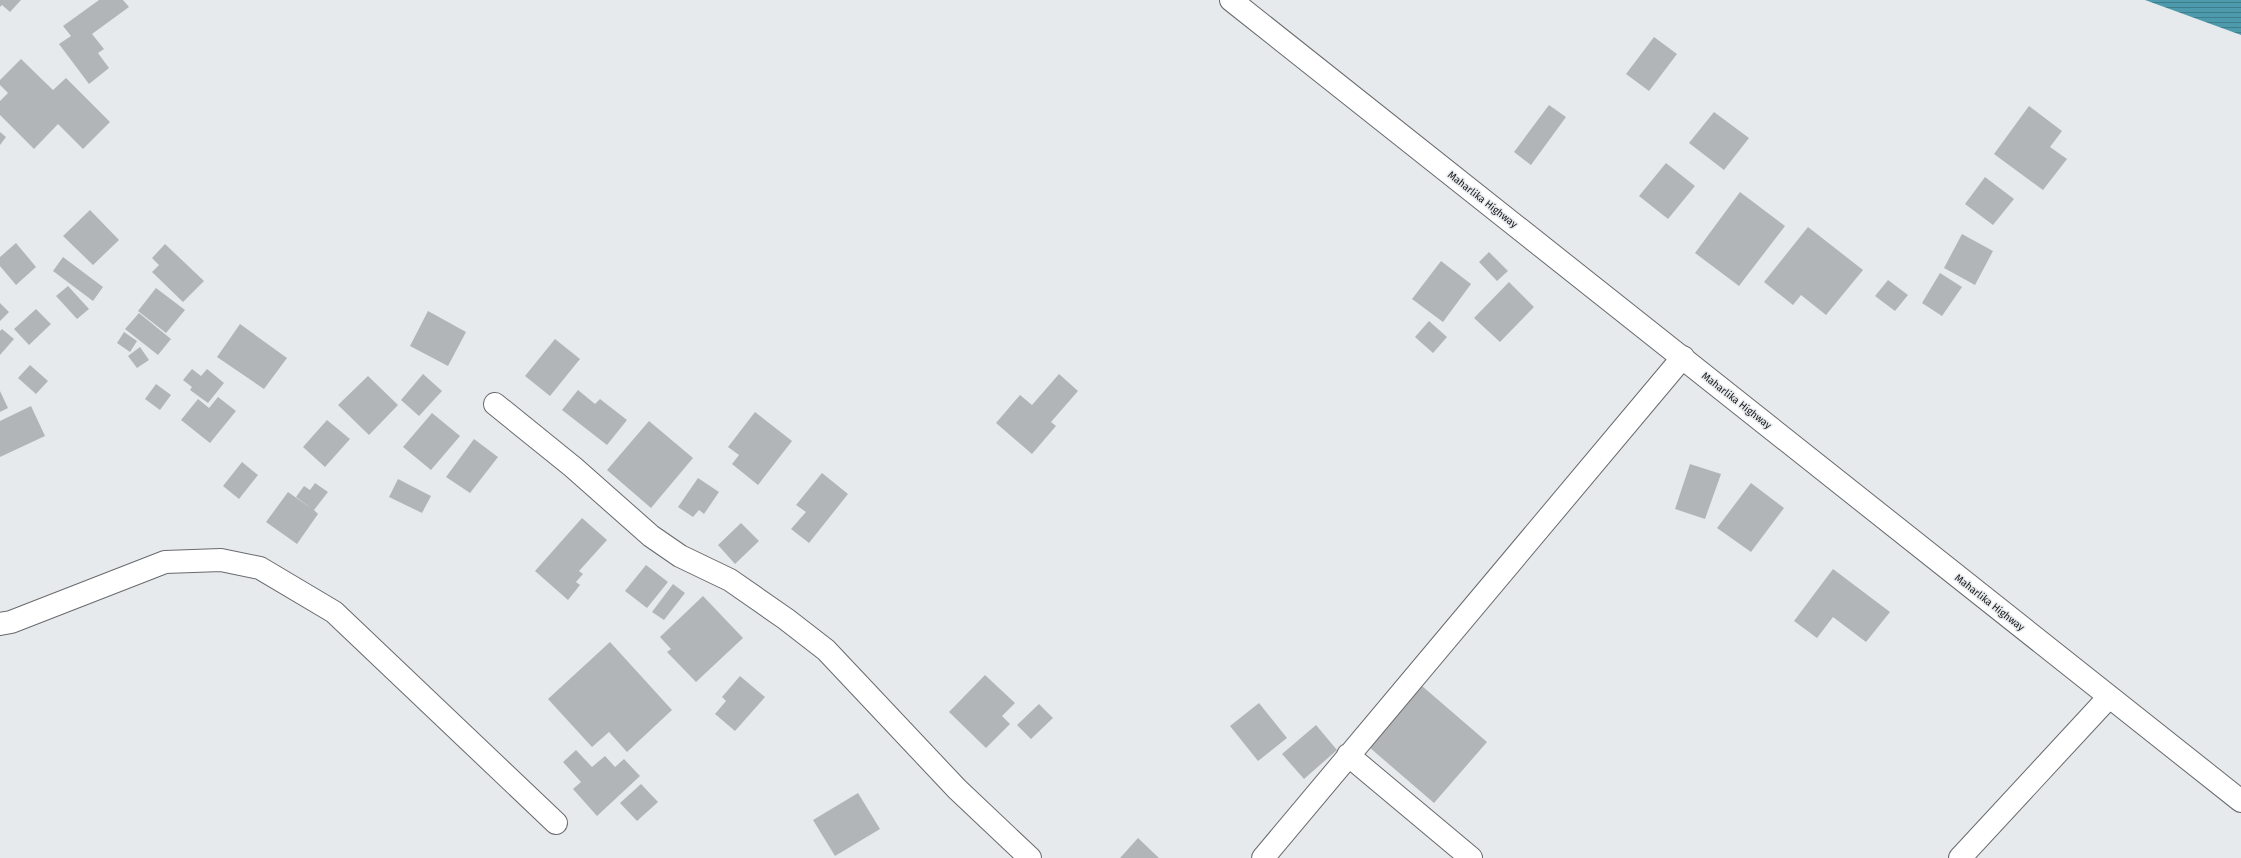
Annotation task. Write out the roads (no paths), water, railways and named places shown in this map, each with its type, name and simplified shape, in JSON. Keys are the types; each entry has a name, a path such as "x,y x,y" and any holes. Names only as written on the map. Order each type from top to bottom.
{"main road":[{"name":"Maharlika Highway","path":"1231,0 2241,801"},
{"path":"1263,858 1683,357"},
{"path":"495,404 573,467 651,536 680,556 730,580 786,619 826,650 957,788 1030,858"},
{"path":"0,624 11,622 165,562 221,560 260,568 334,612 556,824"},
{"path":"1960,858 2110,696"},
{"path":"1348,755 1471,858"}],"water":[{"path":"2145,0 2241,0 2241,35"}]}
